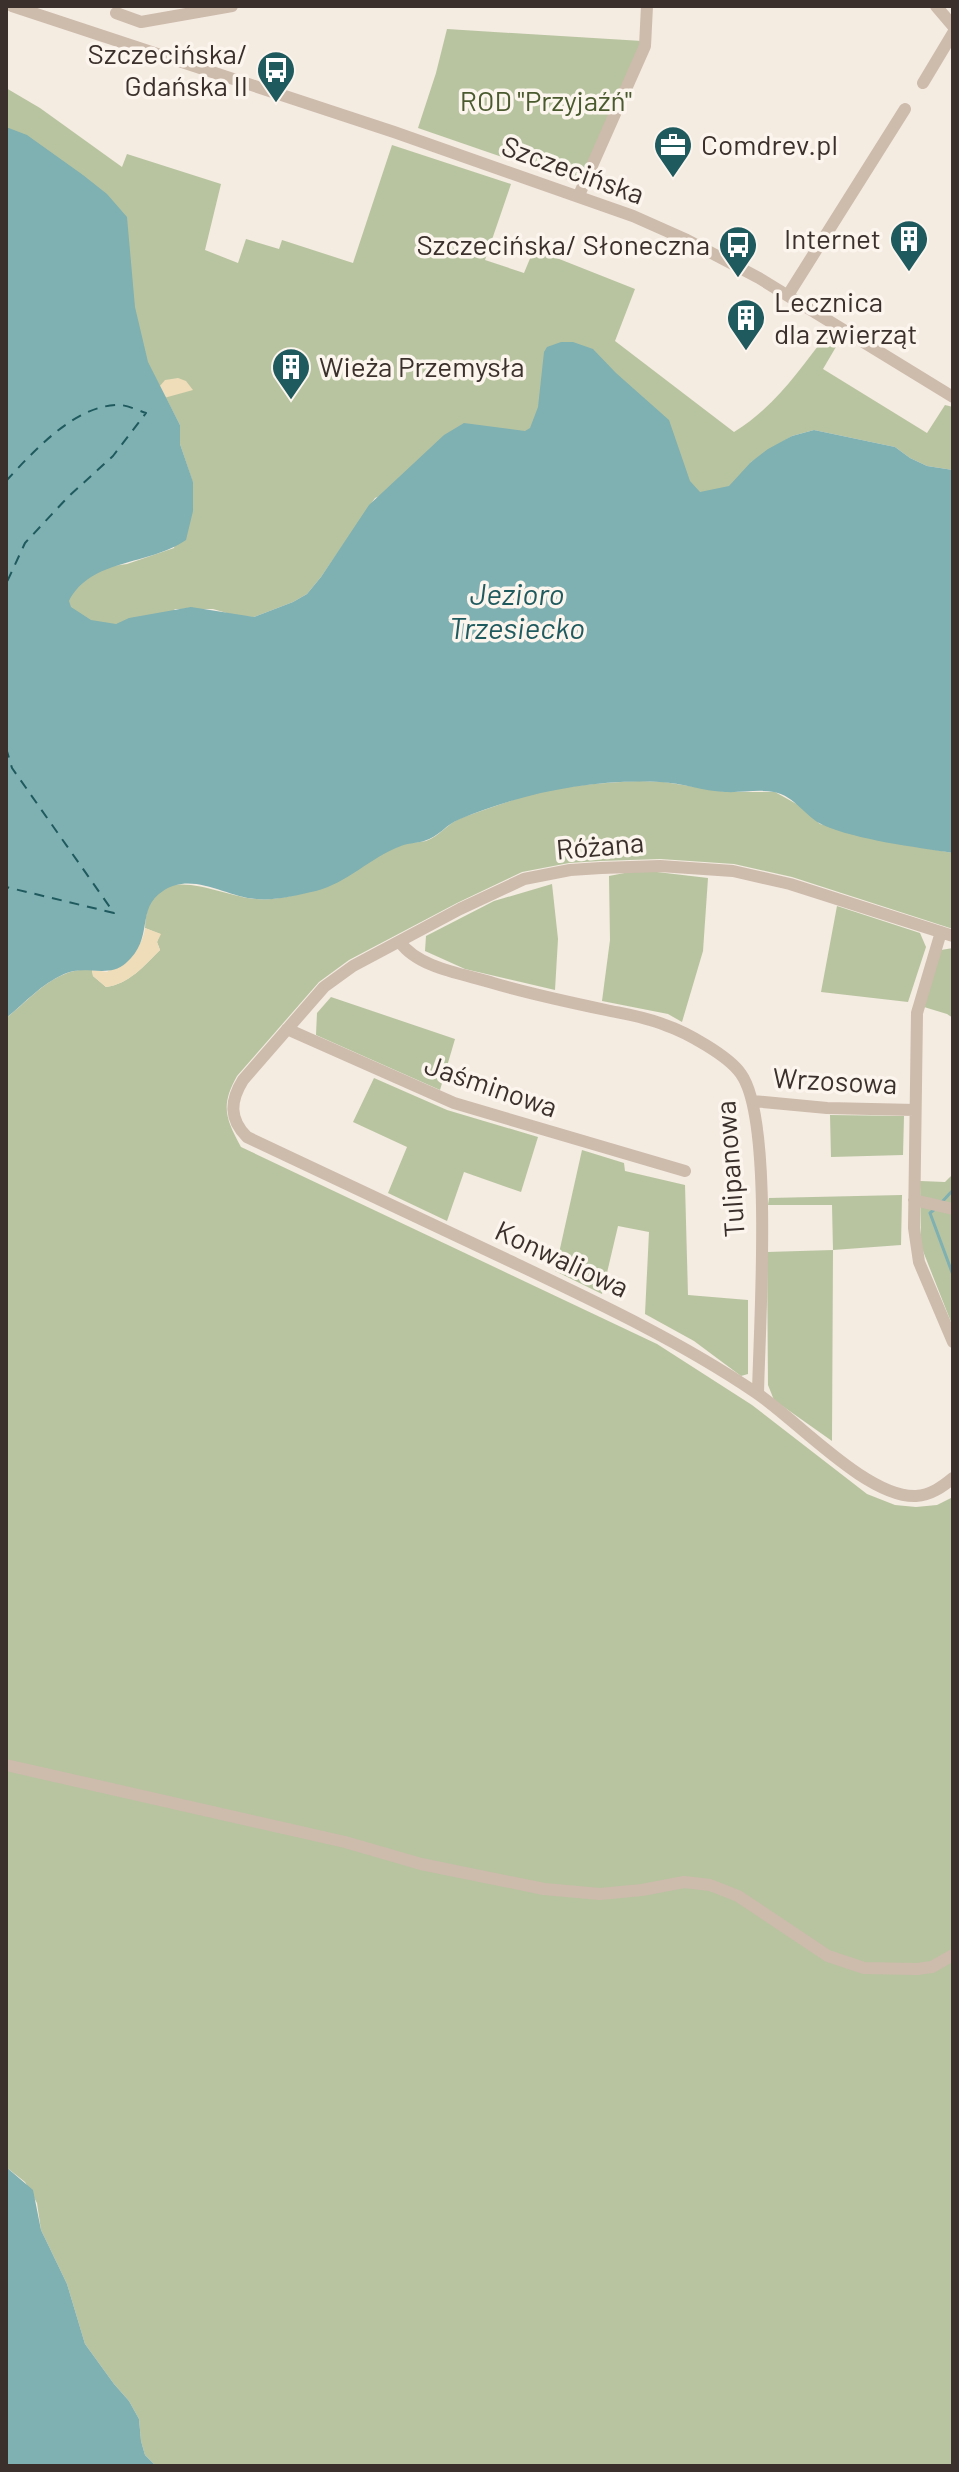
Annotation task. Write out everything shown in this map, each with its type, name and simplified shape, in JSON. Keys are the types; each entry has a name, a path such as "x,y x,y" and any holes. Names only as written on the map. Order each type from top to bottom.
{"street":[{"name":"Szczecińska","path":"12,6 579,195 687,240 788,295 953,397"},
{"path":"106,36 118,9 141,22 232,6"},
{"path":"579,195 645,46 647,6"},
{"path":"936,6 953,26"},
{"path":"923,83 953,33"},
{"path":"788,295 905,109"},
{"name":"Różana","path":"287,1029 324,987 353,966 524,879 570,870 660,866 759,875 947,934"},
{"path":"947,934 923,985 917,1013 914,1200 915,1247 953,1342"},
{"name":"Tulipanowa","path":"400,942 414,956 439,966 524,992 665,1025 741,1072 753,1101 761,1185 758,1394"},
{"name":"Jaśminowa","path":"287,1029 454,1103 685,1171"},
{"name":"Konwaliowa","path":"287,1029 243,1080 235,1094 232,1112 239,1129 247,1137 660,1333 758,1394 846,1464 885,1489 918,1496 932,1492 953,1478"},
{"name":"Wrzosowa","path":"753,1101 827,1108 915,1110"},
{"path":"914,1200 953,1209"},
{"path":"6,1765 345,1842 421,1864 544,1889 600,1894 684,1882 710,1885 738,1896 828,1956 864,1968 932,1967 953,1955"}],"green space":[{"name":"ROD \"Przyjaźń\"","path":"447,29 642,41 580,184 418,128"},
{"path":"6,88 40,108 122,167 127,154 221,184 205,250 238,263 246,239 279,249 282,240 353,263 392,145 511,184 485,260 524,273 534,249 635,289 615,341 734,432 774,399 828,333 840,340 823,369 927,433 945,405 953,407 953,470 927,466 895,447 814,430 792,436 751,462 726,513 560,420 375,498 321,577 307,594 293,602 254,617 213,609 175,609 166,620 87,628 35,577 127,564 174,548 193,483 180,444 180,425 156,379 6,138"},
{"path":"639,781 727,792 775,792 802,807 820,824 891,842 953,853 953,929 792,877 734,864 660,859 600,861 522,872 349,960 319,982 237,1076 228,1096 227,1112 241,1147 657,1344 752,1405 867,1494 895,1505 916,1507 953,1500 953,2466 156,2466 145,2455 139,2419 129,2401 85,2344 67,2284 41,2230 37,2203 25,2182 6,2167 6,1018 45,985 67,973 92,970 93,976 106,987 136,973 160,950 157,942 160,934 145,928 149,905 158,892 171,886 205,887 262,899 304,893 330,884 389,850 431,839 461,818 525,796 567,787"},
{"path":"640,870 708,878 703,951 682,1022 668,1014 602,1001 610,940 609,876"},
{"path":"552,884 558,939 555,990 465,969 425,951 426,936 494,901"},
{"path":"837,906 920,933 926,947 908,1002 821,992"},
{"path":"953,948 953,1018 924,1007 941,950"},
{"path":"331,997 455,1039 440,1090 316,1035 317,1013"},
{"path":"374,1078 447,1110 538,1137 521,1192 464,1172 447,1221 388,1193 407,1147 353,1122"},
{"path":"830,1115 904,1116 903,1155 831,1157"},
{"path":"582,1150 624,1163 625,1171 685,1185 688,1295 748,1300 748,1374 741,1376 694,1341 645,1314 649,1232 618,1226 602,1294 555,1271"},
{"path":"953,1174 953,1327 921,1246 920,1181 945,1182"},
{"path":"902,1195 901,1245 833,1250 832,1205 768,1205 769,1198"},
{"path":"833,1250 832,1441 774,1400 768,1385 767,1252"}],"sand":[{"path":"178,378 186,381 193,390 164,398 159,387 165,380"},
{"path":"145,928 161,934 157,942 160,950 142,968 122,982 106,987 93,976 92,970 107,972 131,954 140,943"}],"water":[{"name":"Jezioro Trzesiecko","path":"6,127 27,135 83,175 107,194 127,217 135,307 148,362 180,425 180,444 193,482 193,511 186,540 91,577 69,601 71,607 91,620 116,624 129,618 191,607 254,617 293,602 307,594 321,577 369,505 444,435 464,423 525,431 530,428 538,407 544,352 547,347 561,342 573,342 593,349 669,420 690,481 700,492 729,486 768,449 792,436 814,430 895,447 927,466 953,470 953,853 837,830 823,825 788,798 774,792 725,792 668,783 634,782 558,790 508,802 460,819 429,839 390,851 338,882 316,891 263,899 197,884 174,886 163,891 149,906 140,944 126,963 112,970 80,970 64,974 41,988 6,1018"},
{"path":"6,2167 33,2190 41,2230 67,2284 85,2344 129,2401 139,2419 145,2455 156,2466 6,2466"}],"waterway":[{"path":"941,1203 953,1190"},
{"path":"935,1209 930,1213 953,1275"}],"ferry route":[{"path":"6,481 55,433 84,414 120,405 146,413 113,456 68,497 25,543 6,584"},
{"path":"6,748 12,768 114,913 6,887"}],"place":[{"name":"Szczecińska/ Gdańska II","path":"276,104"},
{"name":"Comdrev.pl","path":"673,179"},
{"name":"Internet","path":"909,273"},
{"name":"Szczecińska/ Słoneczna","path":"738,279"},
{"name":"Lecznica dla zwierząt","path":"746,352"},
{"name":"Wieża Przemysła","path":"291,401"}]}
